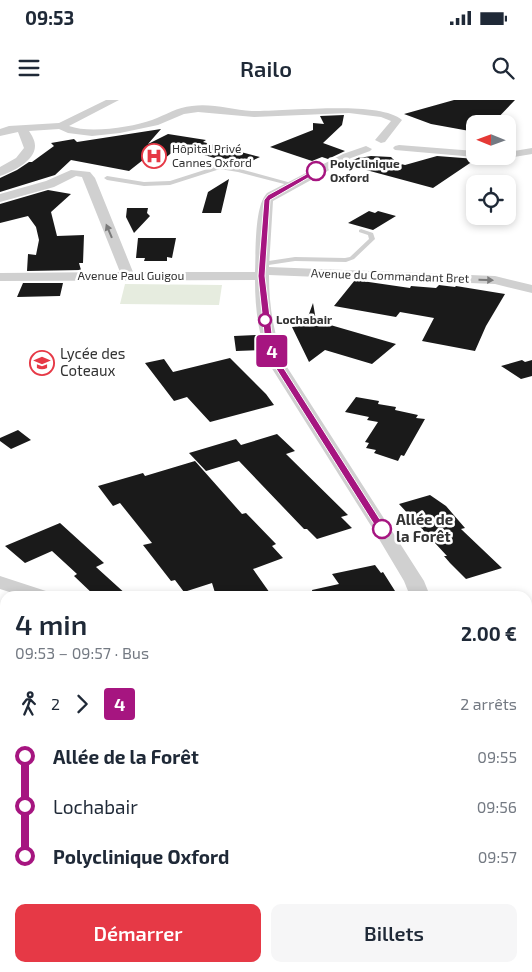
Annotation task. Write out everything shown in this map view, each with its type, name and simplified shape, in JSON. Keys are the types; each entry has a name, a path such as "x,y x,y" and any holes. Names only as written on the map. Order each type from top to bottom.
{"street":[{"path":"0,133 5,130 22,128 61,126 114,100"},
{"path":"61,126 67,130 77,131 130,128 154,123 183,110 200,108 256,114 360,108 384,113 397,120 381,140"},
{"path":"0,172 21,159 29,148 29,142 22,128"},
{"path":"376,151 365,146 367,143 381,140 396,143 399,148"},
{"path":"417,591 404,566 274,356 265,320 262,270 267,200 292,184 346,156 399,148 466,153"},
{"path":"516,153 532,150"},
{"path":"0,198 50,184 75,172 84,173 89,178 128,276"},
{"name":"Avenue Paul Guigou","path":"0,277 128,276 262,270"},
{"name":"Avenue du Commandant Bret","path":"262,270 495,280 517,286 525,286 532,290"},
{"name":"Avenue du Commandant Bret","path":"517,286 521,294 532,300"},
{"path":"0,582 27,591"}],"lane":[{"path":"107,178 144,184 170,183 220,167 292,184"},
{"path":"262,270 295,259 346,260 352,258 372,239 371,234 361,231"}],"shaded area":[{"path":"125,284 222,285 219,305 120,304"}],"building":[{"path":"454,100 515,100 501,115 466,115 466,130 431,124 404,114"},
{"path":"344,115 342,125 323,143 345,151 328,159 322,157 312,161 270,147 313,130 313,123 324,124 320,116"},
{"path":"161,129 148,144 168,134 206,140 203,142 260,157 241,166 191,151 175,150 164,159 148,156 129,171 71,160 55,175 0,192 0,178 32,162 54,146 51,143 74,139 77,142"},
{"path":"371,156 391,157 397,163 405,165 437,156 466,158 467,165 433,188 344,164"},
{"path":"229,179 221,213 202,213 208,192"},
{"path":"48,190 71,194 51,212 57,236 84,235 83,263 79,263 81,270 27,271 28,254 36,255 39,240 36,227 28,216 0,223 0,204"},
{"path":"127,208 148,208 147,213 150,216 134,233 126,217"},
{"path":"369,211 375,213 378,211 396,216 373,230 348,223"},
{"path":"138,238 176,238 172,258 167,257 167,261 144,261 145,258 136,258"},
{"path":"355,280 410,288 411,286 436,288 439,285 456,286 505,294 486,326 475,351 422,341 434,318 400,312 396,317 334,306"},
{"path":"23,283 63,283 60,296 17,297"},
{"path":"313,303 317,326 320,322 396,344 372,364 325,350 309,362 292,327 305,325"},
{"path":"256,335 259,350 236,351 234,336"},
{"path":"230,358 266,394 274,405 210,422 187,397 174,401 145,363 164,359 173,372"},
{"path":"522,360 525,362 532,360 532,376 521,379 501,366"},
{"path":"356,397 379,401 378,404 396,407 395,410 418,415 416,418 425,419 404,456 401,455 398,461 374,453 376,450 366,448 369,443 365,442 378,422 367,420 369,417 345,412"},
{"path":"18,430 31,440 11,449 0,441 0,438"},
{"path":"277,434 295,451 286,454 348,515 341,517 352,528 317,539 307,529 304,529 239,461 206,471 189,453 236,439 241,445"},
{"path":"195,461 242,514 246,513 276,544 272,546 283,558 253,569 268,591 214,591 212,583 183,591 175,580 171,581 143,545 152,543 120,503 113,506 98,486 143,473 145,476"},
{"path":"430,495 446,506 465,528 461,529 502,568 466,579 450,563 444,556 447,556 399,504"},
{"path":"60,523 104,563 96,567 122,591 90,591 74,576 77,574 52,551 25,563 5,546"},
{"path":"375,565 381,573 383,572 395,591 312,591 339,584 332,574"}],"bus line":[{"name":"4","path":"316,171 270,196 267,200 262,276 263,302 269,342 279,367 382,529"}],"place":[{"name":"Hôpital Privé Cannes Oxford","path":"154,156"},
{"name":"Polyclinique Oxford","path":"316,171"},
{"name":"Lochabair","path":"265,320"},
{"name":"Lycée des Coteaux","path":"42,363"},
{"name":"Allée de la Forêt","path":"382,529"}]}
